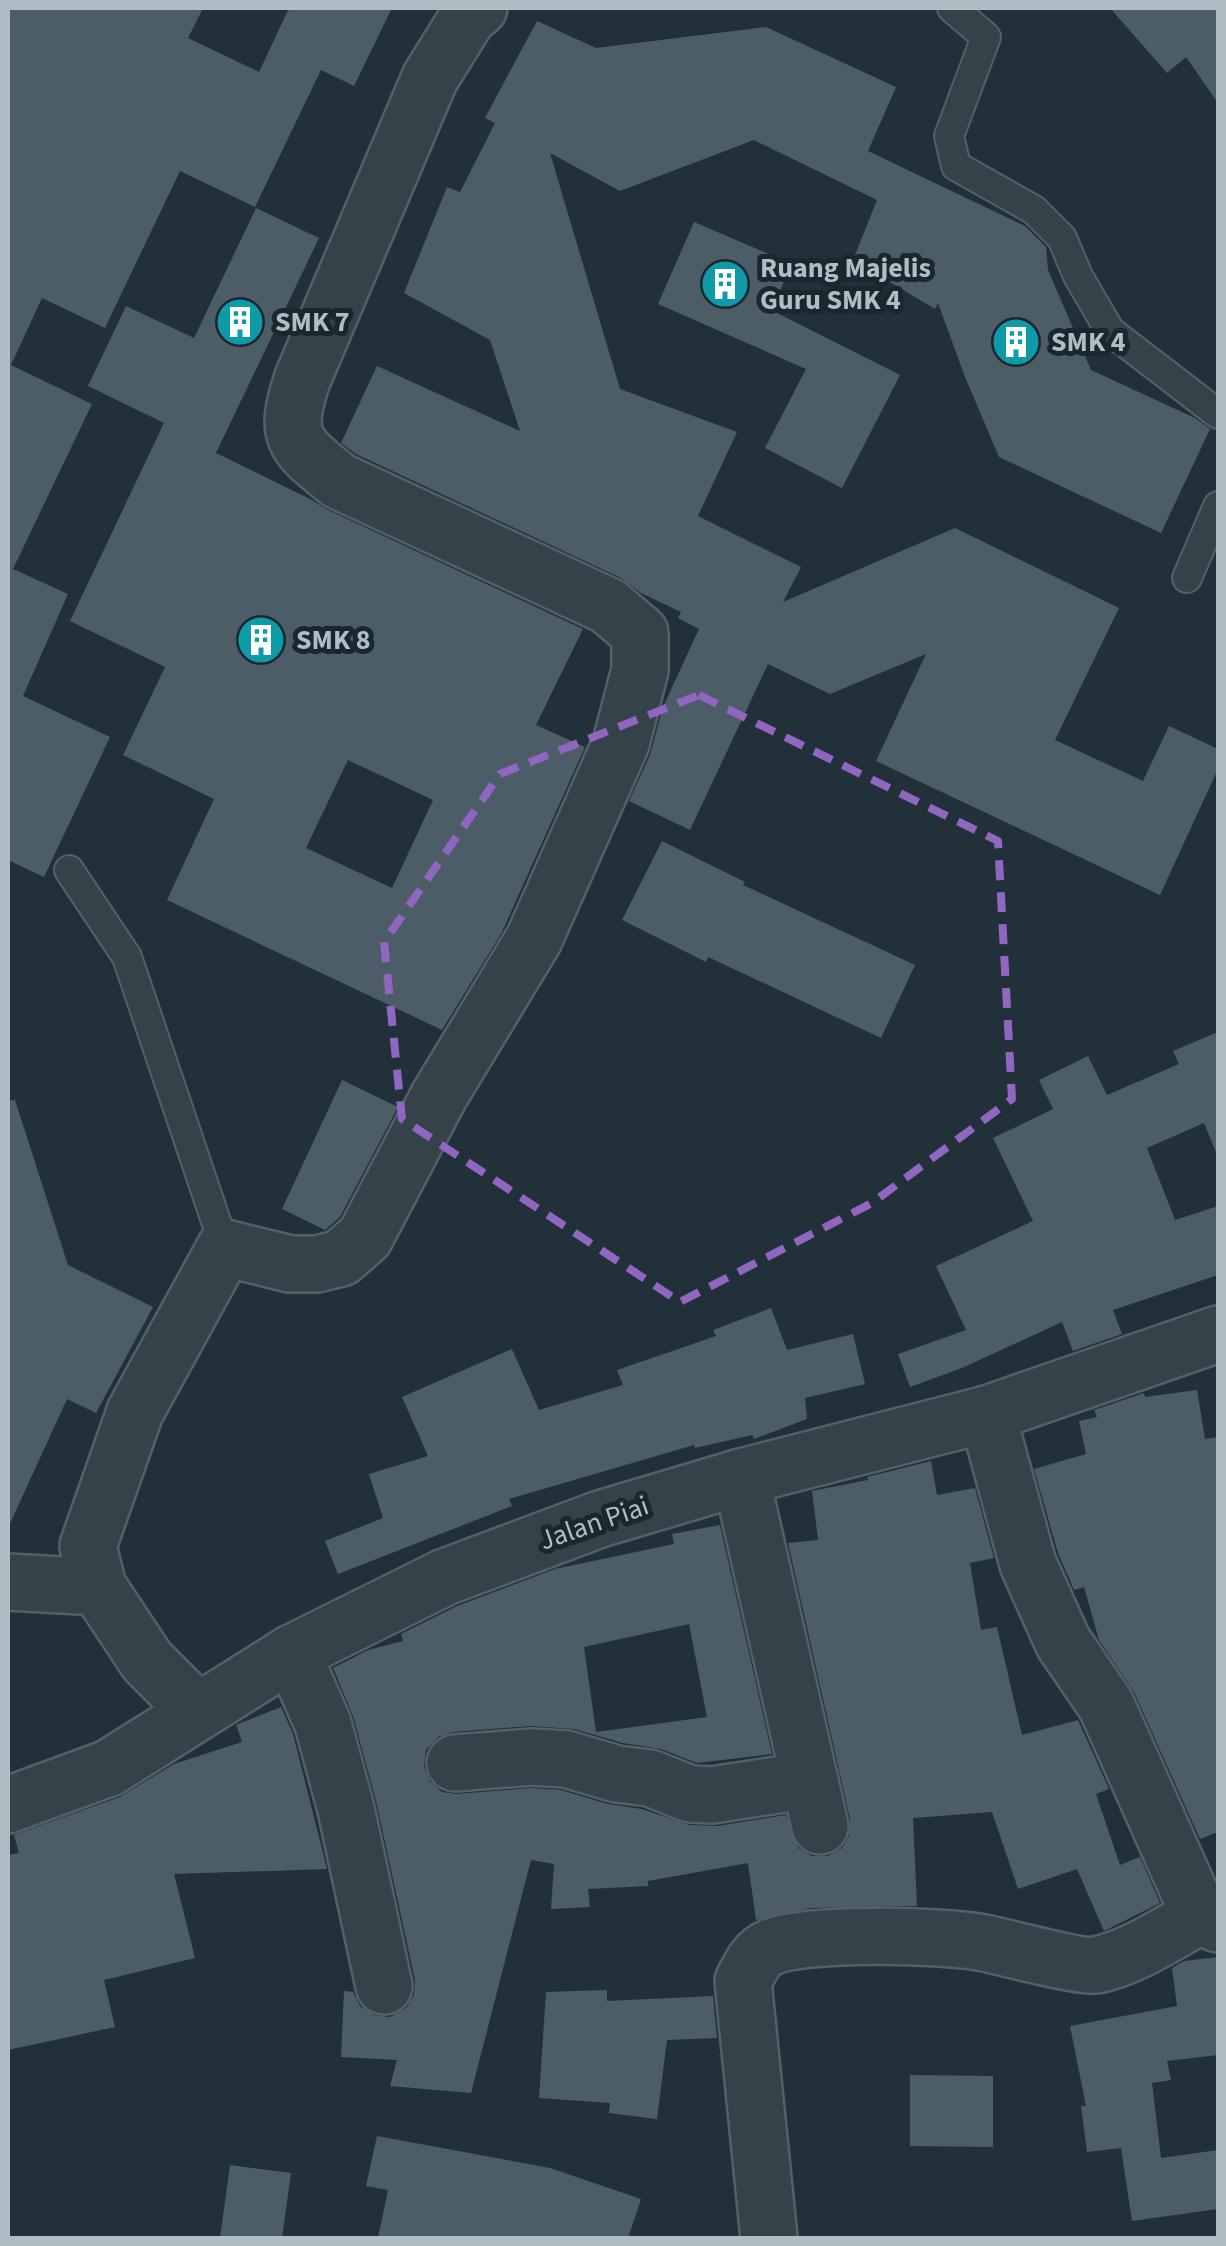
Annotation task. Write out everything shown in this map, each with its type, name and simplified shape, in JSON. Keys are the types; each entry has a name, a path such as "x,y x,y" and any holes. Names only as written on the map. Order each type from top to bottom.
{"street":[{"path":"197,1711 147,1660 98,1587 88,1546 135,1412 225,1248 290,1264 316,1264 341,1258 365,1237 439,1096 534,939 621,742 640,670 640,633 608,606 339,481 306,455 291,431 302,380 430,78 468,17 479,8"},
{"name":"Jalan Piai","path":"8,1804 109,1768 292,1653 445,1576 600,1519 987,1414 1218,1334"},
{"path":"769,2238 742,1981 763,1952 773,1946 830,1936 978,1942 1094,1966 1209,1920 1106,1705 1063,1642 1028,1564 987,1414"},
{"path":"455,1764 532,1757 566,1759 617,1774 650,1778 690,1794 815,1803 741,1478"},
{"path":"8,1582 98,1587"},
{"path":"292,1653 323,1724 346,1809 384,1986"}],"lane":[{"path":"952,8 986,37 949,136 956,166 1034,210 1062,238 1078,276 1110,331 1218,414"},
{"path":"1187,578 1218,506"},
{"path":"69,870 127,957 225,1248"}],"highlighted area":[{"path":"699,695 998,841 1012,1099 872,1203 680,1302 402,1119 384,942 500,774"}],"building":[{"path":"8,8 203,8 188,38 259,72 289,8 392,8 354,86 321,70 255,207 180,171 105,328 42,298 11,365 92,404 13,569 68,594 23,696 110,737 44,877 8,860"},
{"path":"1110,8 1218,8 1218,103 1186,57 1167,73"},
{"path":"537,21 596,48 766,27 896,87 868,151 1025,226 1046,247 1048,270 1091,370 1195,418 1210,429 1161,533 999,457 938,303 935,309 853,260 877,200 754,140 620,191 550,153 620,389 737,432 698,516 801,567 783,602 955,528 1119,608 1055,740 1143,781 1169,726 1218,749 1218,769 1160,895 876,761 926,654 830,694 768,664 690,830 629,801 650,755 663,707 699,629 678,618 681,612 641,593 621,578 356,454 341,443 377,366 520,431 490,340 404,293 447,187 460,192 495,123 485,118"},
{"path":"256,208 319,238 216,453 583,629 536,725 585,747 501,934 442,1030 167,900 214,799 123,755 165,667 70,621 164,423 88,386 126,306 194,338","holes":["348,760 433,800 392,888 306,848"]},
{"path":"694,222 792,264 771,310 900,375 842,488 765,448 806,369 658,304"},
{"path":"662,841 745,882 743,885 915,965 881,1038 708,957 706,962 622,920"},
{"path":"1218,1032 1218,1157 1204,1123 1147,1148 1175,1220 1218,1206 1218,1275 1113,1310 1122,1334 1073,1351 1062,1322 910,1387 898,1354 966,1330 936,1266 1033,1221 993,1138 1053,1109 1039,1080 1088,1056 1107,1095 1179,1064 1173,1051"},
{"path":"342,1080 398,1107 340,1217 325,1230 282,1209"},
{"path":"15,1100 68,1265 153,1307 96,1413 67,1399 8,1528 8,1101"},
{"path":"771,1308 787,1350 853,1334 865,1384 805,1398 807,1419 754,1439 752,1435 695,1448 694,1445 509,1499 512,1506 338,1574 325,1541 383,1518 369,1474 428,1456 402,1397 512,1349 539,1410 623,1385 617,1370 716,1336 713,1330"},
{"path":"1197,1390 1205,1439 1218,1437 1218,1832 1200,1839 1134,1692 1099,1640 1084,1587 1074,1590 1058,1553 1034,1469 1086,1454 1079,1421 1097,1417 1094,1410 1144,1393 1145,1397"},
{"path":"931,1461 937,1495 975,1488 994,1558 970,1563 981,1630 997,1627 1022,1735 1078,1720 1109,1789 1096,1794 1120,1865 1140,1857 1160,1903 1104,1931 1077,1869 1018,1889 992,1812 913,1818 917,1906 811,1908 756,1920 748,1863 648,1881 648,1886 588,1889 590,1907 551,1909 554,1864 531,1860 471,2093 390,2086 397,2060 341,2057 344,1991 353,1992 360,2006 374,2015 390,2017 406,2008 414,1995 415,1980 376,1801 353,1716 333,1668 368,1650 403,1641 401,1634 457,1606 555,1569 674,1544 672,1534 720,1525 772,1754 697,1763 661,1749 574,1729 530,1726 453,1732 438,1737 426,1750 424,1766 430,1781 442,1792 456,1794 532,1788 561,1790 642,1809 689,1825 717,1826 786,1815 798,1848 812,1856 828,1856 842,1848 849,1836 850,1819 788,1543 818,1540 812,1491 868,1480 867,1477","holes":["689,1624 707,1717 596,1732 584,1647"]},
{"path":"281,1707 293,1734 327,1869 174,1874 195,1958 104,1980 115,2027 8,2050 8,1855 19,1853 14,1835 120,1797 174,1764 242,1742 236,1725"},
{"path":"1218,1957 1218,2055 1167,2061 1171,2080 1152,2083 1161,2158 1218,2150 1218,2209 1132,2221 1121,2148 1087,2152 1081,2106 1086,2106 1070,2026 1177,2006 1172,1968 1184,1961"},
{"path":"607,1990 607,2001 713,1996 717,2038 667,2040 657,2119 609,2113 610,2103 539,2098 546,1992"},
{"path":"910,2075 993,2076 993,2147 910,2146"},
{"path":"377,2136 550,2168 641,2199 628,2238 378,2238 388,2190 366,2186"},
{"path":"230,2165 291,2173 282,2238 220,2238"}],"place":[{"name":"Ruang Majelis Guru SMK 4","path":"725,284"},
{"name":"SMK 7","path":"240,322"},
{"name":"SMK 4","path":"1016,342"},
{"name":"SMK 8","path":"261,640"}]}
